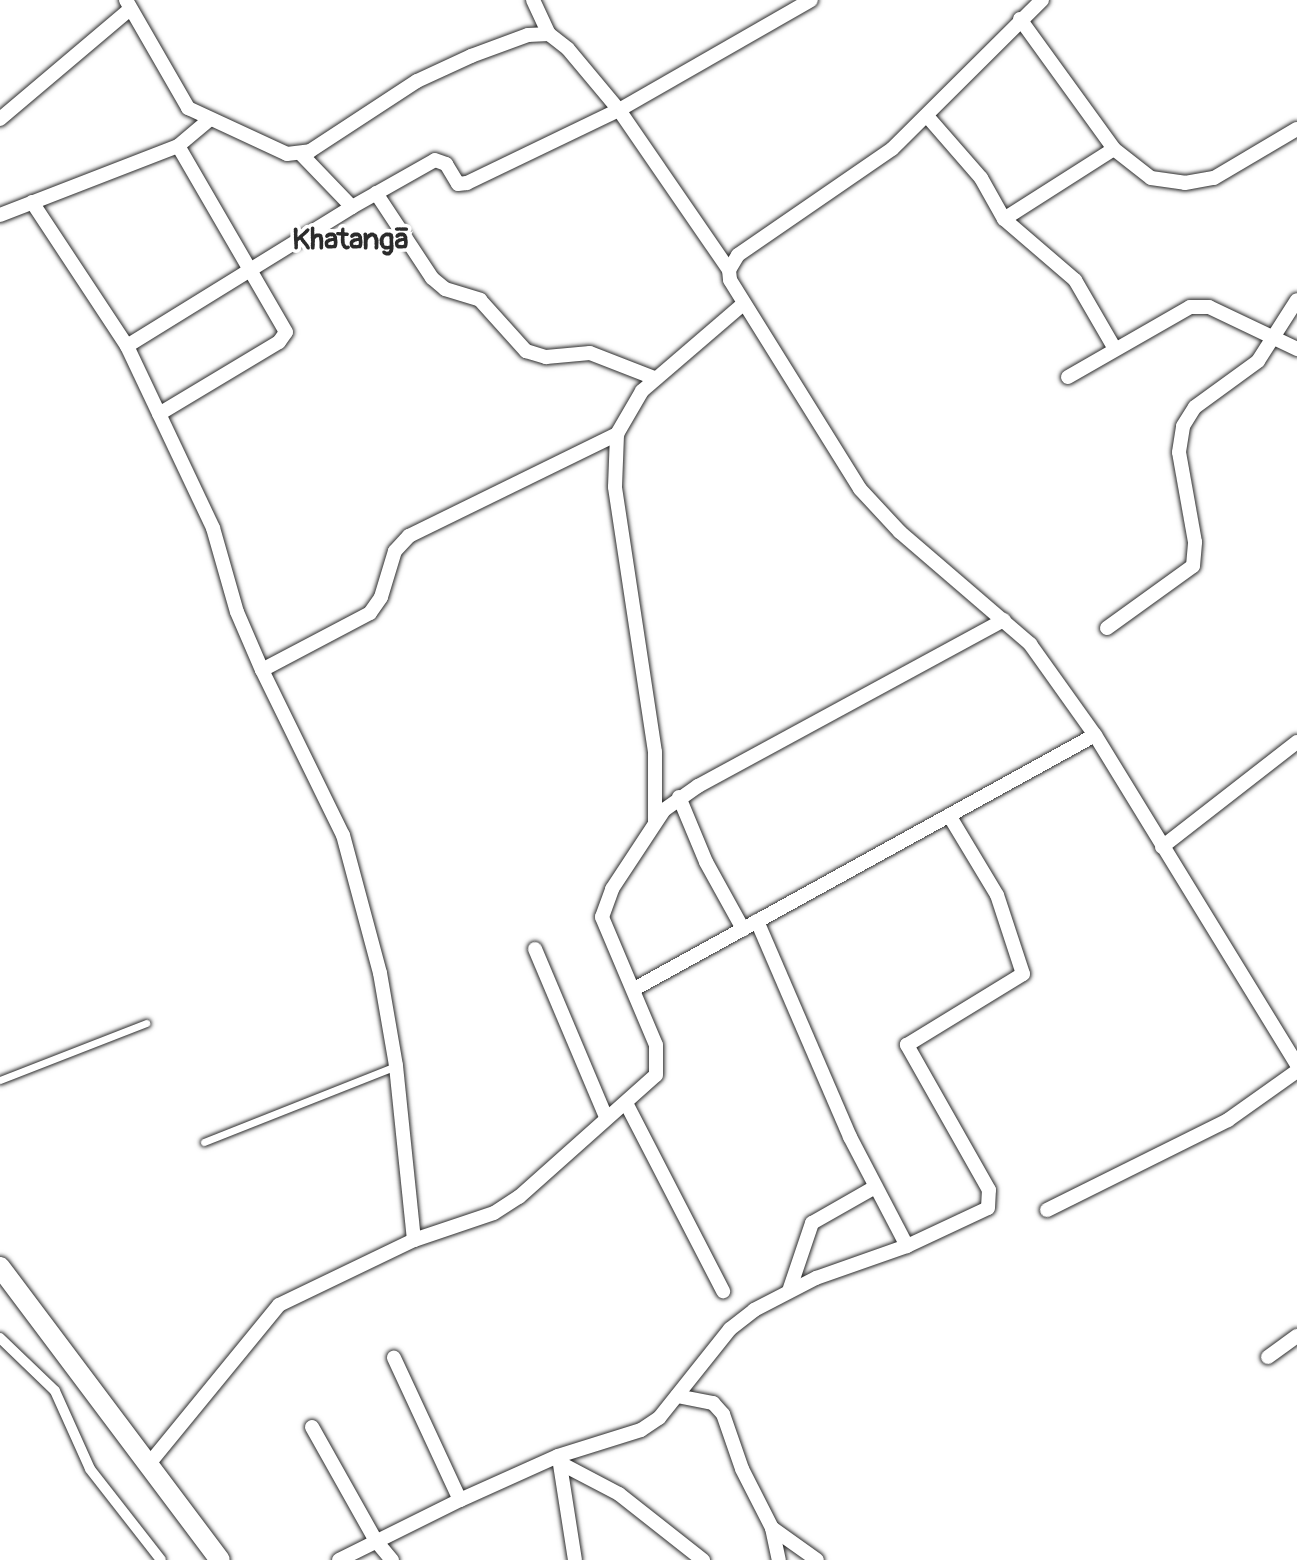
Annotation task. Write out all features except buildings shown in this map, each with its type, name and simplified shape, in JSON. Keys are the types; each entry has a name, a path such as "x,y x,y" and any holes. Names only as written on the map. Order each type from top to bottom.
{"main road":[{"path":"0,1267 220,1560"}],"street":[{"path":"533,0 549,34 568,49 619,110 729,270 743,304 875,509 1030,644 1095,735 1297,1068 1228,1120 1047,1210"},
{"path":"127,346 249,275 352,207 435,160 446,164 458,184 467,183 619,110 811,0"},
{"path":"729,270 738,255 868,168 927,116 1022,10 1042,0"},
{"path":"0,119 128,5 188,108 208,121 238,129 287,154 301,154 417,81 528,35 549,34"},
{"path":"1022,10 1114,149 1151,178 1185,183 1235,170 1297,129"},
{"path":"927,116 981,178 1004,219 1075,280 1115,349"},
{"path":"0,215 178,146 208,121"},
{"path":"159,414 284,339 285,328 249,275 178,146"},
{"path":"1004,219 1114,149"},
{"path":"301,154 352,207"},
{"path":"376,193 432,278 445,289 480,300 526,351 546,357 590,353 654,378"},
{"path":"32,202 127,346 213,528 237,612 262,670 343,835 367,914 396,1066 414,1240"},
{"path":"1107,628 1193,566 1195,542 1179,452 1183,426 1195,407 1247,371 1275,341 1297,300"},
{"path":"655,821 655,752 615,487 617,434 632,404 654,378 743,304"},
{"path":"1068,377 1181,310 1199,306 1297,349"},
{"path":"262,670 370,613 381,597 395,551 409,536 617,434"},
{"path":"149,1464 279,1305 414,1240 507,1205 542,1180 606,1117 626,1103 659,1067 636,988 610,942 603,908 655,821 679,797 1004,620"},
{"path":"636,988 1095,735"},
{"path":"1162,847 1297,742"},
{"path":"679,797 706,862 743,929"},
{"path":"339,1560 460,1500 559,1459 641,1430 677,1396 730,1329 789,1291 907,1246 983,1212 992,1198 908,1042 1017,982 1023,974 997,895 949,815"},
{"path":"757,921 875,1187 907,1246"},
{"path":"535,949 606,1117"},
{"path":"626,1103 723,1291"},
{"path":"789,1291 814,1219 875,1187"},
{"path":"1268,1357 1297,1336"},
{"path":"0,1338 55,1391 90,1469 161,1560"},
{"path":"394,1358 460,1500"},
{"path":"677,1396 720,1409 772,1528 779,1560"},
{"path":"312,1427 376,1541 392,1560"},
{"path":"559,1459 575,1560"},
{"path":"559,1459 619,1494 703,1560"},
{"path":"772,1528 817,1560"}],"lane":[{"path":"0,1080 146,1023"},
{"path":"204,1142 396,1066"}],"district":[{"name":"Khatangā","path":"351,240"}]}
